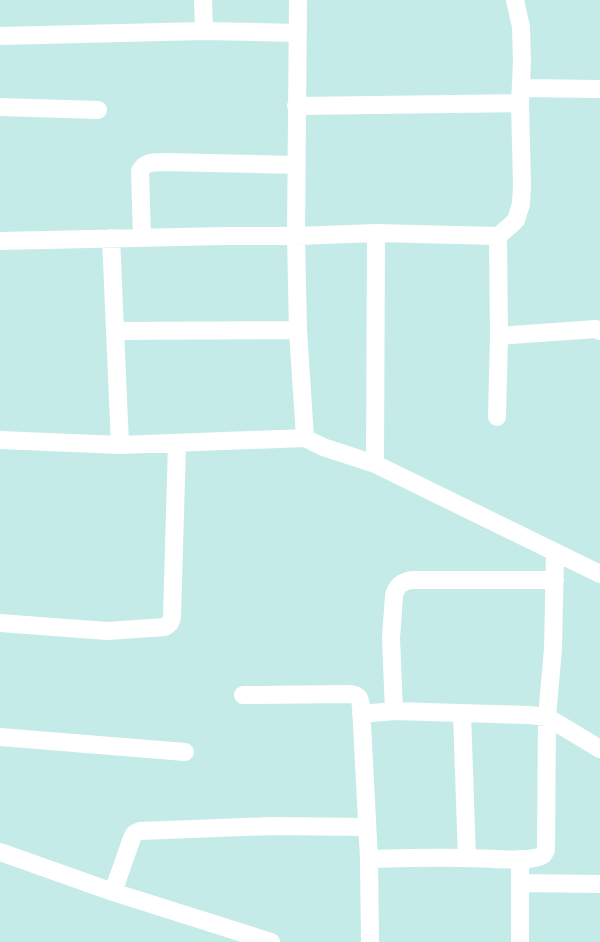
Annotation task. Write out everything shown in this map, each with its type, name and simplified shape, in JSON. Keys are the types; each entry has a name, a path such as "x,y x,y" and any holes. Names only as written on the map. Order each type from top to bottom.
{"street":[{"path":"203,0 204,31"},
{"path":"298,0 296,236 298,330 304,438"},
{"path":"0,241 376,233 498,236 516,220 521,204 521,28 515,0"},
{"path":"0,36 204,31 298,33"},
{"path":"296,106 520,95 600,89"},
{"path":"0,108 98,110"},
{"path":"142,238 140,171 150,163 297,165"},
{"path":"375,464 376,233"},
{"path":"497,417 499,336 498,236"},
{"path":"111,238 120,445"},
{"path":"499,336 596,329 600,331"},
{"path":"115,331 298,330"},
{"path":"0,440 120,445 304,438 324,447 375,464 600,574"},
{"path":"0,623 107,631 165,627 170,623 172,617 177,444"},
{"path":"369,859 520,859 544,855 546,850 547,717 553,650 555,552"},
{"path":"394,711 391,638 394,596 399,584 410,580 555,580"},
{"path":"243,695 334,694 355,695 359,698 361,705 369,859 370,942"},
{"path":"361,714 394,711 547,717 600,749"},
{"path":"462,714 467,858"},
{"path":"0,737 185,752"},
{"path":"113,892 132,838 140,831 271,826 367,827"},
{"path":"0,852 113,892 271,942"},
{"path":"520,859 520,942"},
{"path":"520,883 600,884"}]}
